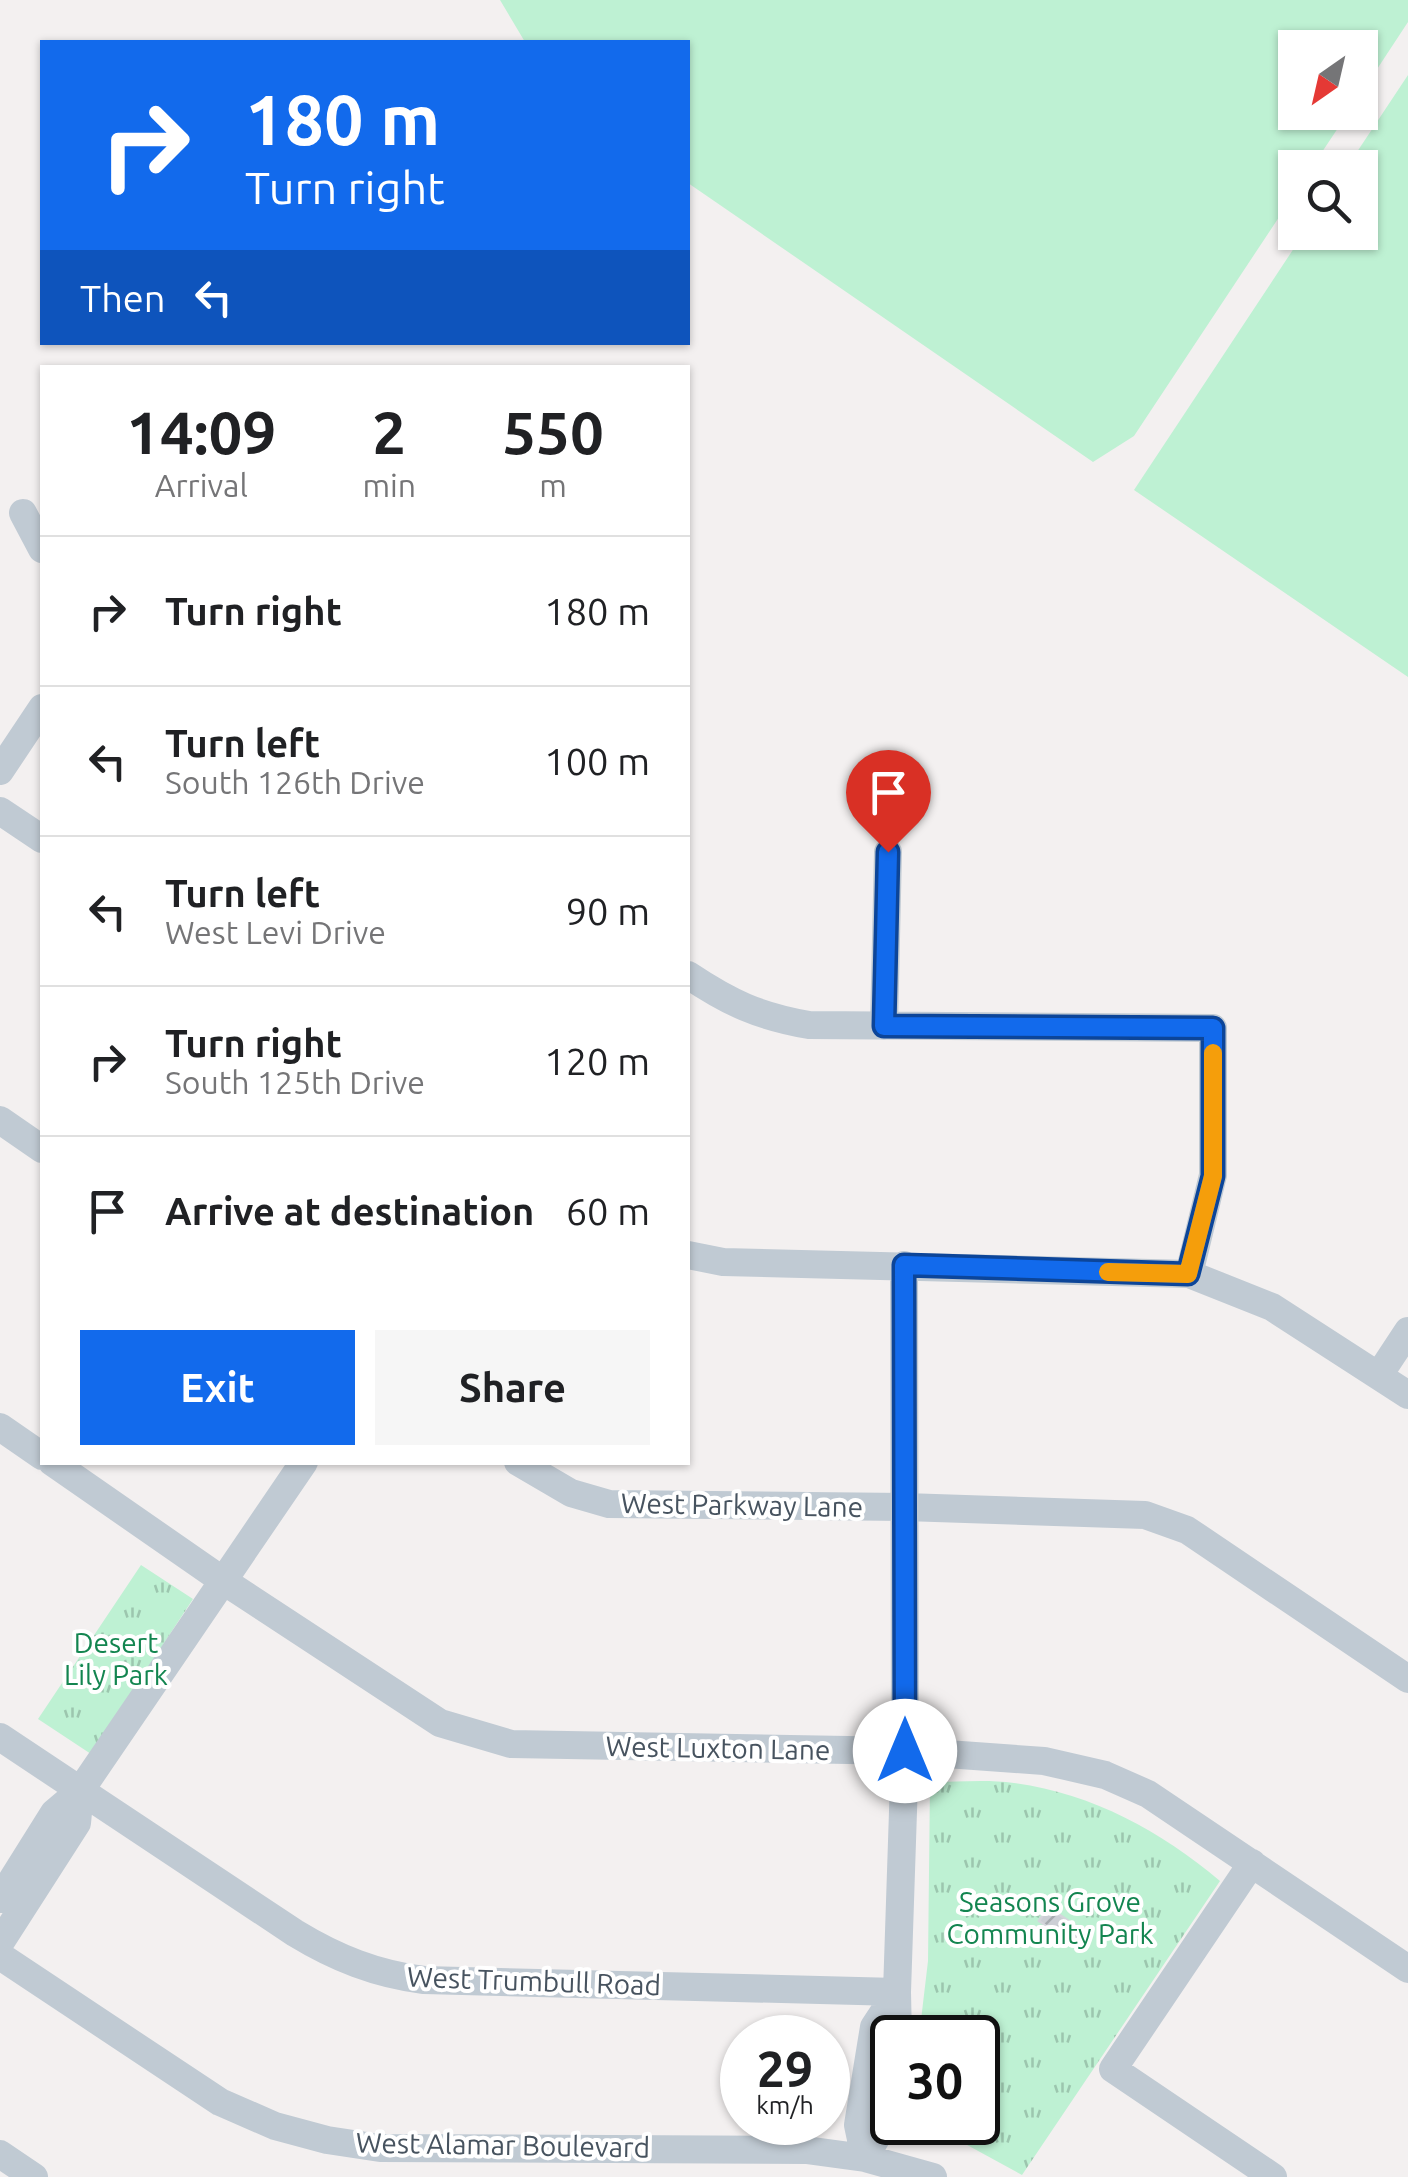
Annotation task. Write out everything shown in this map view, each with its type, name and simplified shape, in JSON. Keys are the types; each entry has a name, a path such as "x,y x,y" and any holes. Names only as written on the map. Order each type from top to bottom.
{"street":[{"path":"23,513 40,545"},
{"path":"0,771 40,711"},
{"path":"0,811 40,838"},
{"path":"884,1026 888,852"},
{"path":"690,976 766,1018 808,1025 1213,1028 1213,1176 1188,1274"},
{"path":"0,1120 40,1148"},
{"path":"690,1255 722,1262 1188,1274 1272,1307 1408,1395"},
{"path":"898,2015 905,1751 904,1265"},
{"path":"1379,1375 1408,1331"},
{"path":"0,1426 40,1455"},
{"name":"West Luxton Lane","path":"56,1465 440,1723 510,1744 905,1751 1044,1760 1106,1775 1148,1794 1408,1968"},
{"path":"0,1899 54,1813 80,1791 302,1465"},
{"name":"West Parkway Lane","path":"523,1465 572,1493 610,1504 905,1507 1145,1515 1187,1530 1408,1680"},
{"name":"West Trumbull Road","path":"0,1737 330,1954 399,1977 897,1992"},
{"path":"0,1943 77,1823 80,1791"},
{"path":"1252,1863 1113,2069 1273,2177"},
{"name":"West Alamar Boulevard","path":"0,1956 220,2102 275,2126 327,2140 380,2148 806,2150 865,2158 933,2177"},
{"path":"865,2158 858,2125 874,2026 897,1992"},
{"path":"865,2158 873,2145"},
{"path":"0,2154 34,2177"}],"green space":[{"path":"500,0 1408,0 1408,22 1378,68 1378,30 1278,30 1278,130 1337,130 1323,150 1278,150 1278,219 1134,436 1093,462 690,184 690,40 524,40"},
{"path":"1408,75 1408,677 1134,490 1293,250 1378,250 1378,150 1358,150 1372,130 1378,130 1378,120"},
{"name":"Desert Lily Park","path":"141,1565 193,1599 91,1754 38,1719"},
{"name":"Seasons Grove Community Park","path":"930,1782 1004,1782 1043,1788 1097,1805 1174,1846 1220,1881 1022,2175 967,2145 1000,2145 1000,2015 922,2015 928,1961"}],"building":[{"path":"1048,1907 1088,1934 1078,1948 1039,1921"}],"slow traffic":[{"path":"1108,1272 1188,1274 1213,1176 1213,1053"}],"route":[{"path":"888,852 884,1026 1213,1028 1213,1176 1188,1274 904,1265 905,1751"}]}
